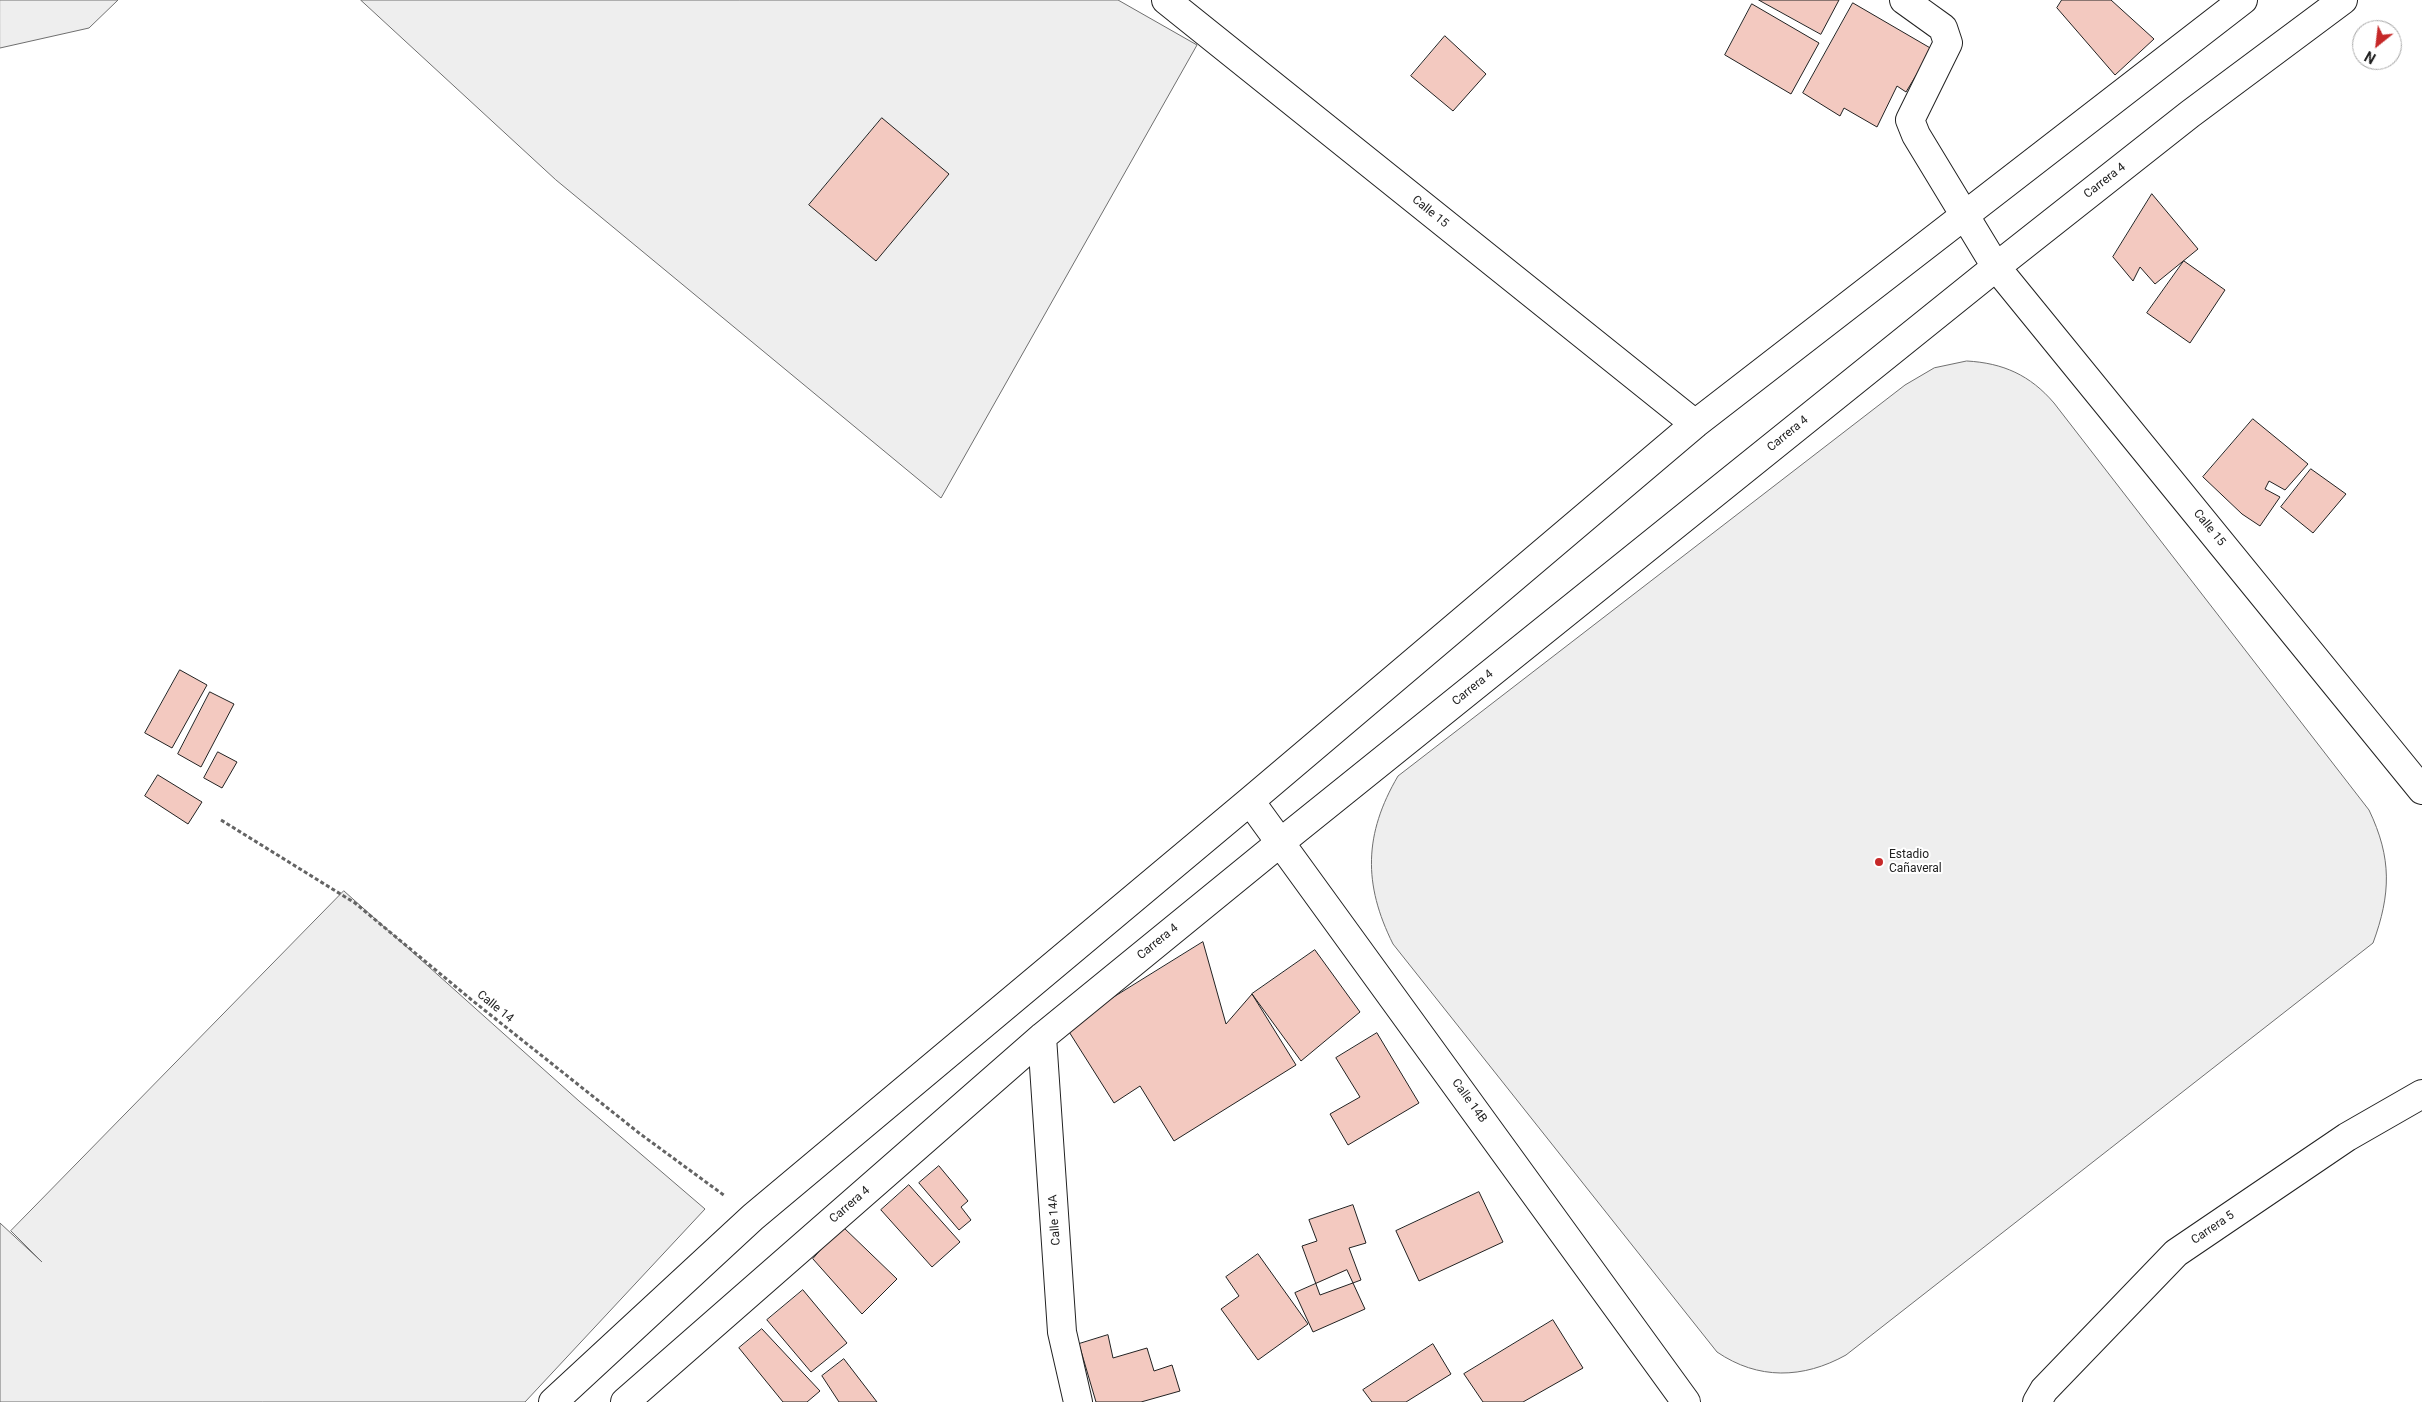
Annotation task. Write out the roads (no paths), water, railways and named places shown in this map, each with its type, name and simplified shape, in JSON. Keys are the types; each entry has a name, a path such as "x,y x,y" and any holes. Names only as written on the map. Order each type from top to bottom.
{"street":[{"name":"Calle 15","path":"1166,0 1695,424"},
{"name":"Calle 15","path":"1904,0 1942,28 1948,43 1910,120 1916,135 1996,267 2422,790"},
{"path":"553,1402 753,1217 1250,801 1695,424 2243,0"},
{"name":"Carrera 4","path":"625,1402 1042,1037 1281,842 1996,267 2190,114 2343,0"},
{"name":"Calle 14B","path":"1250,801 1686,1402"},
{"name":"Calle 14A","path":"1042,1037 1062,1332 1078,1402"},
{"name":"Carrera 5","path":"2037,1402 2044,1390 2176,1253 2347,1137 2422,1094"}],"place":[{"name":"Estadio Cañaveral","path":"1879,862"}]}
